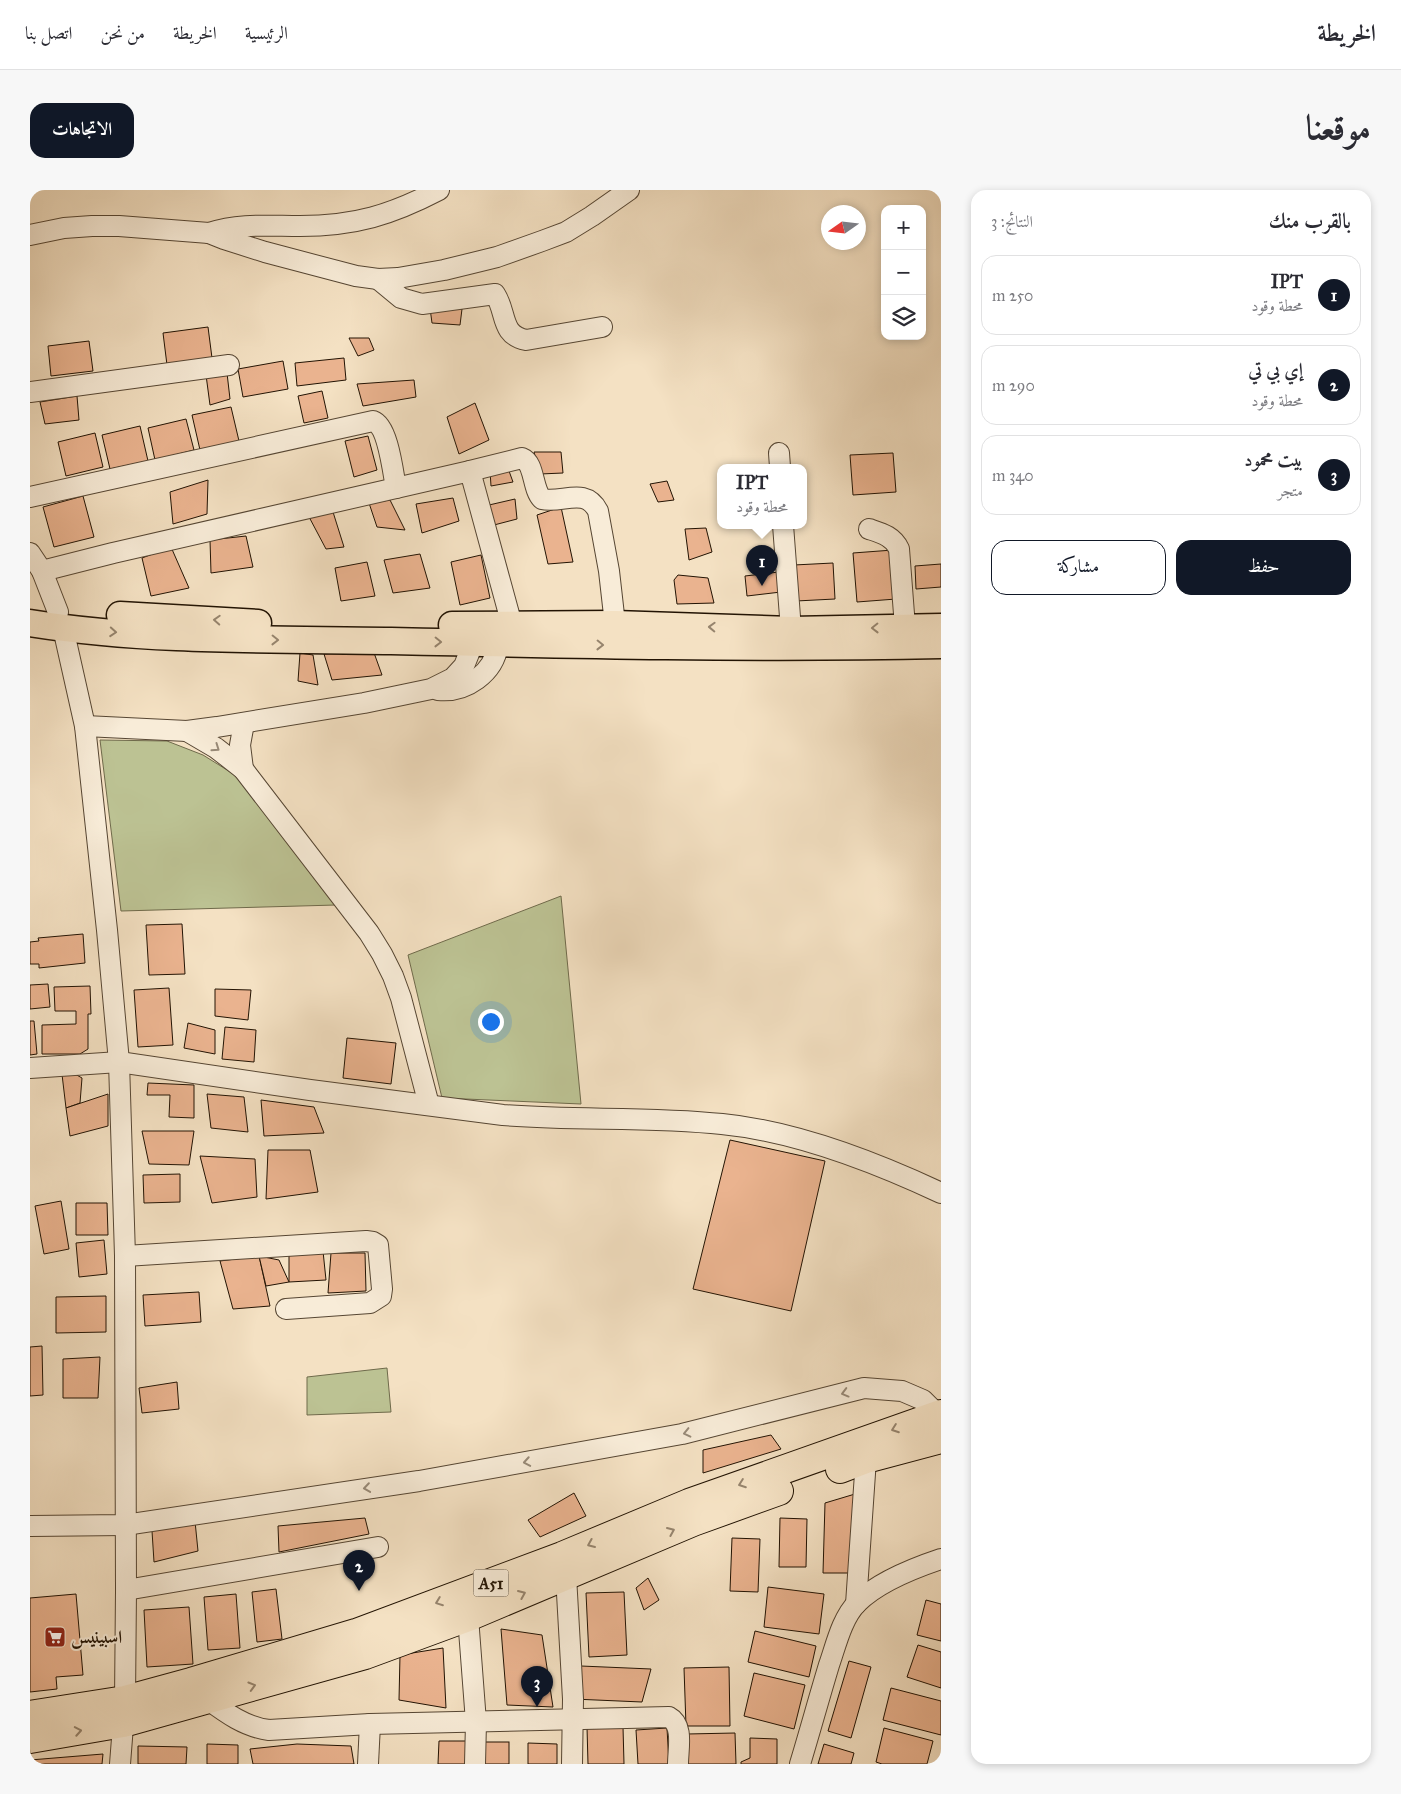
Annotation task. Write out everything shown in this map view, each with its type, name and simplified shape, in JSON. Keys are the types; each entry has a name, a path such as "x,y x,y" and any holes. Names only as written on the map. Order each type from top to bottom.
{"highway":[{"name":"A51","path":"30,1715 124,1711 207,1699 365,1655 468,1617 693,1522 866,1459 940,1422"},
{"name":"A51","path":"30,1739 124,1711 191,1682 356,1634 562,1556 689,1503 940,1422"}],"main road":[{"path":"30,607 61,620"},
{"path":"30,623 61,620 257,622 471,634 615,624 790,630 821,638 905,627 941,627"},
{"path":"503,632 821,638 941,645"}],"street":[{"path":"30,235 64,228 92,226 209,232 248,225 333,225 382,216 408,206 439,190"},
{"path":"209,232 224,239 265,252 356,276 378,279 398,278 497,257 566,232 629,190"},
{"path":"378,279 402,298 422,304 494,294 499,300 508,329 518,338 526,340 602,327"},
{"path":"30,392 229,365"},
{"path":"30,497 373,421 377,423 383,432 396,488"},
{"path":"42,571 522,458 529,463 538,494 542,499 582,498 590,500 598,511 609,571 615,624"},
{"path":"431,689 441,690 462,687 479,678 492,663 503,632 470,471"},
{"path":"869,528 886,535 897,544 899,549 905,627"},
{"path":"783,529 790,630"},
{"path":"30,553 42,571 61,620 85,726 119,1062 125,1256 124,1525 126,1590 124,1711 120,1764"},
{"path":"85,726 187,731 364,703 431,689 453,678 464,666 470,651 471,634"},
{"path":"243,769 240,745 244,723"},
{"path":"187,731 216,748 243,769 369,933 393,976 401,998 429,1105"},
{"path":"30,1068 119,1062 310,1090 502,1115 534,1118 681,1120 756,1128 786,1135 874,1164 941,1193"},
{"path":"125,1256 366,1241 378,1245 382,1289 381,1296 376,1300 286,1309"},
{"path":"30,1526 124,1525 419,1481 682,1434 864,1388 902,1391 923,1400 940,1422"},
{"path":"856,1604 866,1459"},
{"path":"126,1590 378,1547"},
{"path":"800,1764 837,1641 849,1612 870,1592 904,1574 941,1560"},
{"path":"566,1576 574,1720 572,1764"},
{"path":"468,1617 476,1722 475,1764"},
{"path":"207,1699 230,1716 261,1729 270,1730 370,1724 668,1717 676,1722 678,1729 678,1764"},
{"path":"368,1764 370,1724"}],"green space":[{"path":"100,740 167,741 203,755 240,778 336,905 121,911"},
{"path":"561,896 581,1104 442,1098 408,955"},
{"path":"387,1368 391,1412 307,1415 307,1377"}],"building":[{"path":"430,308 462,309 460,325 432,323"},
{"path":"208,327 212,358 167,365 163,333"},
{"path":"349,338 369,338 374,350 358,356"},
{"path":"89,341 93,371 51,376 48,346"},
{"path":"344,358 346,380 297,386 295,363"},
{"path":"283,361 288,389 243,397 238,369"},
{"path":"227,373 230,399 210,405 206,375"},
{"path":"414,380 416,397 363,406 357,384"},
{"path":"322,391 328,418 304,423 298,396"},
{"path":"77,396 79,420 45,424 40,402"},
{"path":"475,403 489,440 459,454 447,417"},
{"path":"231,407 239,441 200,450 192,415"},
{"path":"186,419 194,450 155,460 148,428"},
{"path":"140,426 148,461 110,469 102,435"},
{"path":"95,433 103,467 66,476 58,442"},
{"path":"368,436 377,470 354,477 345,441"},
{"path":"534,452 561,452 563,473 540,474"},
{"path":"893,453 896,492 853,495 850,455"},
{"path":"490,471 509,471 513,482 491,486"},
{"path":"208,480 207,514 173,524 170,492"},
{"path":"667,481 674,500 658,502 650,484"},
{"path":"83,496 94,537 54,547 43,507"},
{"path":"453,498 459,521 422,533 416,504"},
{"path":"515,499 517,519 494,525 489,505"},
{"path":"390,500 405,530 377,527 369,503"},
{"path":"561,507 573,562 548,564 537,515"},
{"path":"333,512 344,547 326,549 308,515"},
{"path":"706,528 712,552 689,560 685,529"},
{"path":"246,536 253,567 211,573 210,540"},
{"path":"171,547 189,588 151,596 142,558"},
{"path":"893,550 896,599 857,602 853,553"},
{"path":"420,554 430,588 393,593 384,560"},
{"path":"481,555 490,598 460,605 451,562"},
{"path":"367,562 375,596 341,601 335,568"},
{"path":"833,563 835,599 796,601 794,565"},
{"path":"941,564 941,587 916,589 915,566"},
{"path":"779,572 781,592 747,596 745,576"},
{"path":"678,575 708,578 714,603 677,604 674,580"},
{"path":"373,650 382,675 332,680 324,654"},
{"path":"300,653 313,655 318,685 298,681"},
{"path":"182,924 185,974 149,975 146,925"},
{"path":"83,934 85,963 39,968 39,964 30,964 30,942 39,941 38,938"},
{"path":"48,984 50,1007 30,1009 30,985"},
{"path":"90,986 91,1014 88,1014 88,1049 80,1054 42,1054 42,1025 76,1024 76,1011 55,1011 54,987"},
{"path":"169,988 173,1045 138,1047 134,990"},
{"path":"215,989 251,990 248,1020 215,1016"},
{"path":"30,1021 34,1021 37,1054 30,1055"},
{"path":"188,1023 215,1030 215,1054 184,1048"},
{"path":"225,1027 256,1030 254,1062 222,1059"},
{"path":"347,1038 396,1043 391,1084 343,1078"},
{"path":"61,1066 82,1078 80,1103 66,1108"},
{"path":"148,1083 194,1085 194,1118 169,1117 170,1095 147,1095"},
{"path":"108,1094 108,1126 70,1136 66,1108"},
{"path":"207,1094 244,1097 248,1132 211,1128"},
{"path":"261,1100 314,1107 324,1133 264,1136"},
{"path":"142,1131 194,1131 189,1165 149,1164"},
{"path":"730,1140 825,1161 791,1311 693,1289"},
{"path":"268,1150 310,1150 318,1192 266,1199"},
{"path":"200,1156 255,1159 257,1197 212,1203"},
{"path":"180,1174 180,1202 144,1203 143,1175"},
{"path":"61,1201 69,1249 44,1254 35,1206"},
{"path":"76,1203 107,1203 108,1235 76,1235"},
{"path":"104,1240 107,1274 79,1277 76,1243"},
{"path":"289,1251 323,1251 326,1280 289,1282"},
{"path":"331,1253 365,1253 366,1291 328,1293"},
{"path":"259,1256 270,1306 233,1309 220,1261"},
{"path":"259,1256 279,1260 289,1282 266,1286"},
{"path":"199,1292 201,1322 145,1326 143,1295"},
{"path":"106,1296 106,1332 56,1333 56,1297"},
{"path":"42,1346 43,1395 30,1396 30,1347"},
{"path":"100,1357 98,1398 63,1398 63,1359"},
{"path":"177,1382 179,1409 142,1413 139,1388"},
{"path":"771,1435 781,1449 703,1473 703,1450"},
{"path":"574,1493 586,1516 540,1537 528,1520"},
{"path":"855,1494 852,1573 823,1573 825,1503"},
{"path":"365,1518 369,1534 279,1552 278,1526"},
{"path":"780,1518 807,1519 806,1567 779,1567"},
{"path":"195,1521 198,1551 154,1562 152,1531"},
{"path":"732,1538 760,1539 758,1592 730,1591"},
{"path":"648,1578 659,1600 644,1610 636,1588"},
{"path":"768,1587 824,1594 819,1634 764,1627"},
{"path":"276,1589 282,1639 257,1642 252,1592"},
{"path":"624,1592 627,1655 589,1657 586,1593"},
{"name":"اسبينيس","path":"76,1594 83,1675 56,1677 57,1689 30,1692 30,1598"},
{"path":"236,1594 240,1648 208,1650 204,1597"},
{"path":"926,1600 941,1604 941,1641 917,1635"},
{"path":"189,1607 193,1664 147,1667 144,1610"},
{"path":"501,1629 542,1635 553,1707 507,1705"},
{"path":"755,1631 816,1646 809,1677 748,1662"},
{"path":"918,1645 941,1652 941,1688 907,1677"},
{"path":"443,1648 446,1708 399,1700 400,1655"},
{"path":"849,1661 871,1667 851,1738 828,1731"},
{"path":"581,1666 651,1669 642,1702 573,1699"},
{"path":"729,1667 730,1726 686,1726 684,1668"},
{"path":"754,1673 805,1685 794,1729 744,1716"},
{"path":"891,1688 941,1701 941,1735 883,1720"},
{"path":"587,1727 623,1727 624,1764 588,1764"},
{"path":"667,1728 669,1764 638,1764 636,1730"},
{"path":"884,1728 933,1741 927,1764 882,1764 876,1762"},
{"path":"735,1733 736,1764 687,1764 687,1734"},
{"path":"750,1738 777,1739 777,1764 741,1764 741,1762 750,1758"},
{"path":"439,1741 468,1741 468,1764 438,1764"},
{"path":"483,1742 509,1742 509,1764 483,1764"},
{"path":"528,1743 557,1744 557,1764 528,1764"},
{"path":"207,1744 238,1745 238,1764 207,1764"},
{"path":"297,1744 351,1746 354,1764 253,1764 250,1749"},
{"path":"824,1744 854,1753 851,1764 818,1764"},
{"path":"138,1746 187,1747 186,1764 138,1764"},
{"path":"103,1754 102,1764 30,1764 30,1760"}],"place":[{"name":"IPT","path":"762,586"},
{"name":"إي بي تي","path":"359,1591"},
{"name":"اسبينيس","path":"55,1637"},
{"name":"بيت محمود","path":"537,1707"}]}
